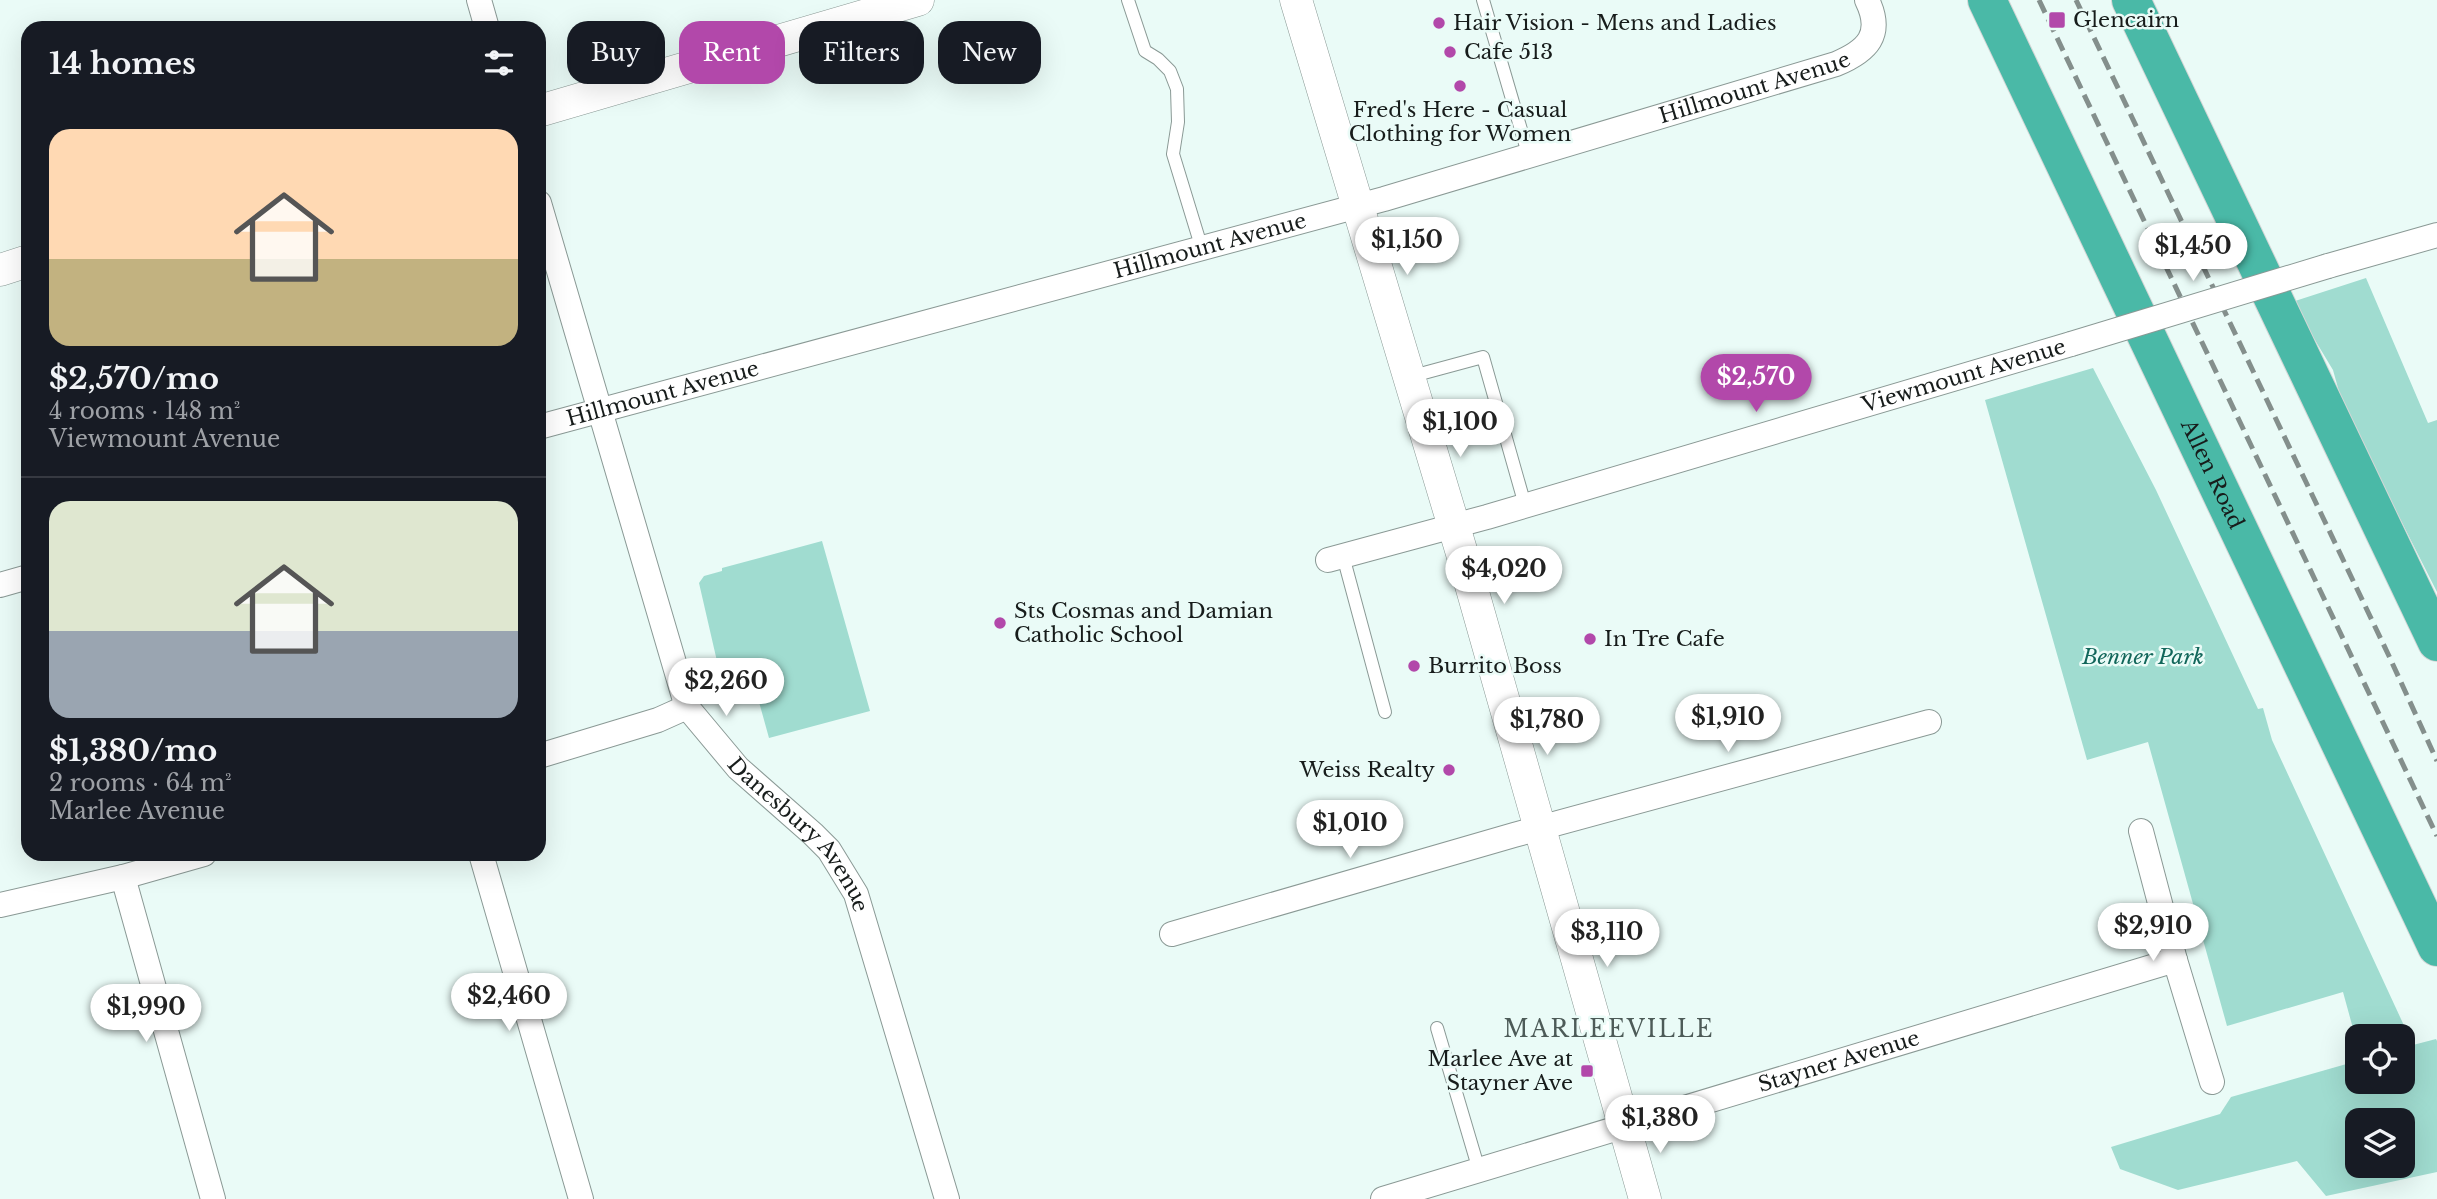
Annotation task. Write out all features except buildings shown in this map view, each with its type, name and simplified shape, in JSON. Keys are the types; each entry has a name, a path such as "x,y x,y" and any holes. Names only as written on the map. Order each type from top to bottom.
{"highway":[{"name":"Allen Road","path":"1987,0 2437,947"},
{"path":"2131,0 2437,642"}],"street":[{"path":"479,0 485,21"},
{"path":"546,109 918,0"},
{"path":"1296,0 1453,526 1645,1199"},
{"name":"Hillmount Avenue","path":"546,425 1202,249 1529,158 1856,56 1872,37 1874,20 1867,0"},
{"name":"Danesbury Avenue","path":"546,227 687,707 738,768 829,850 856,894 947,1199"},
{"name":"Viewmount Avenue","path":"1335,558 1525,505 2437,235"},
{"path":"0,270 21,263"},
{"path":"0,585 21,579"},
{"path":"546,754 658,720 687,707"},
{"path":"1172,934 1539,829 1929,722"},
{"path":"2141,831 2175,960 2212,1082"},
{"path":"0,905 123,877 179,861"},
{"path":"483,861 581,1199"},
{"path":"123,877 213,1199"},
{"name":"Stayner Avenue","path":"1383,1199 2175,960"}],"lane":[{"path":"1128,0 1145,51 1170,71 1177,89 1178,122 1173,154 1202,249"},
{"path":"1483,0 1529,158"},
{"path":"1409,377 1483,358 1525,505"},
{"path":"1335,558 1385,712"},
{"path":"1437,1028 1479,1170"}],"green space":[{"path":"2366,278 2428,423 2437,420 2437,592 2343,406 2333,370 2292,302"},
{"name":"Benner Park","path":"2093,368 2156,490 2258,709 2263,708 2272,740 2403,1024 2352,1024 2343,992 2227,1026 2148,742 2087,760 1985,400"},
{"path":"822,541 870,711 769,738 751,673 722,683 699,583 704,576 722,571 722,568"},
{"name":"Benner Park","path":"2436,1039 2437,1172 2415,1177 2415,1108 2345,1108 2345,1178 2409,1178 2326,1196 2297,1161 2178,1190 2120,1169 2111,1147 2220,1114 2231,1097 2345,1064 2345,1094 2415,1094 2415,1044"}],"railway":[{"path":"2039,0 2437,836"},
{"path":"2076,0 2437,761"}],"place":[{"name":"Glencairn","path":"2057,20"},
{"name":"Hair Vision - Mens and Ladies","path":"1439,23"},
{"name":"Cafe 513","path":"1450,52"},
{"name":"Fred's Here - Casual Clothing for Women","path":"1460,86"},
{"name":"Sts Cosmas and Damian Catholic School","path":"1000,623"},
{"name":"In Tre Cafe","path":"1590,639"},
{"name":"Burrito Boss","path":"1414,666"},
{"name":"Weiss Realty","path":"1449,770"},
{"name":"Marlee Ave at Stayner Ave","path":"1587,1071"}],"district":[{"name":"MARLEEVILLE","path":"1609,1029"}]}
